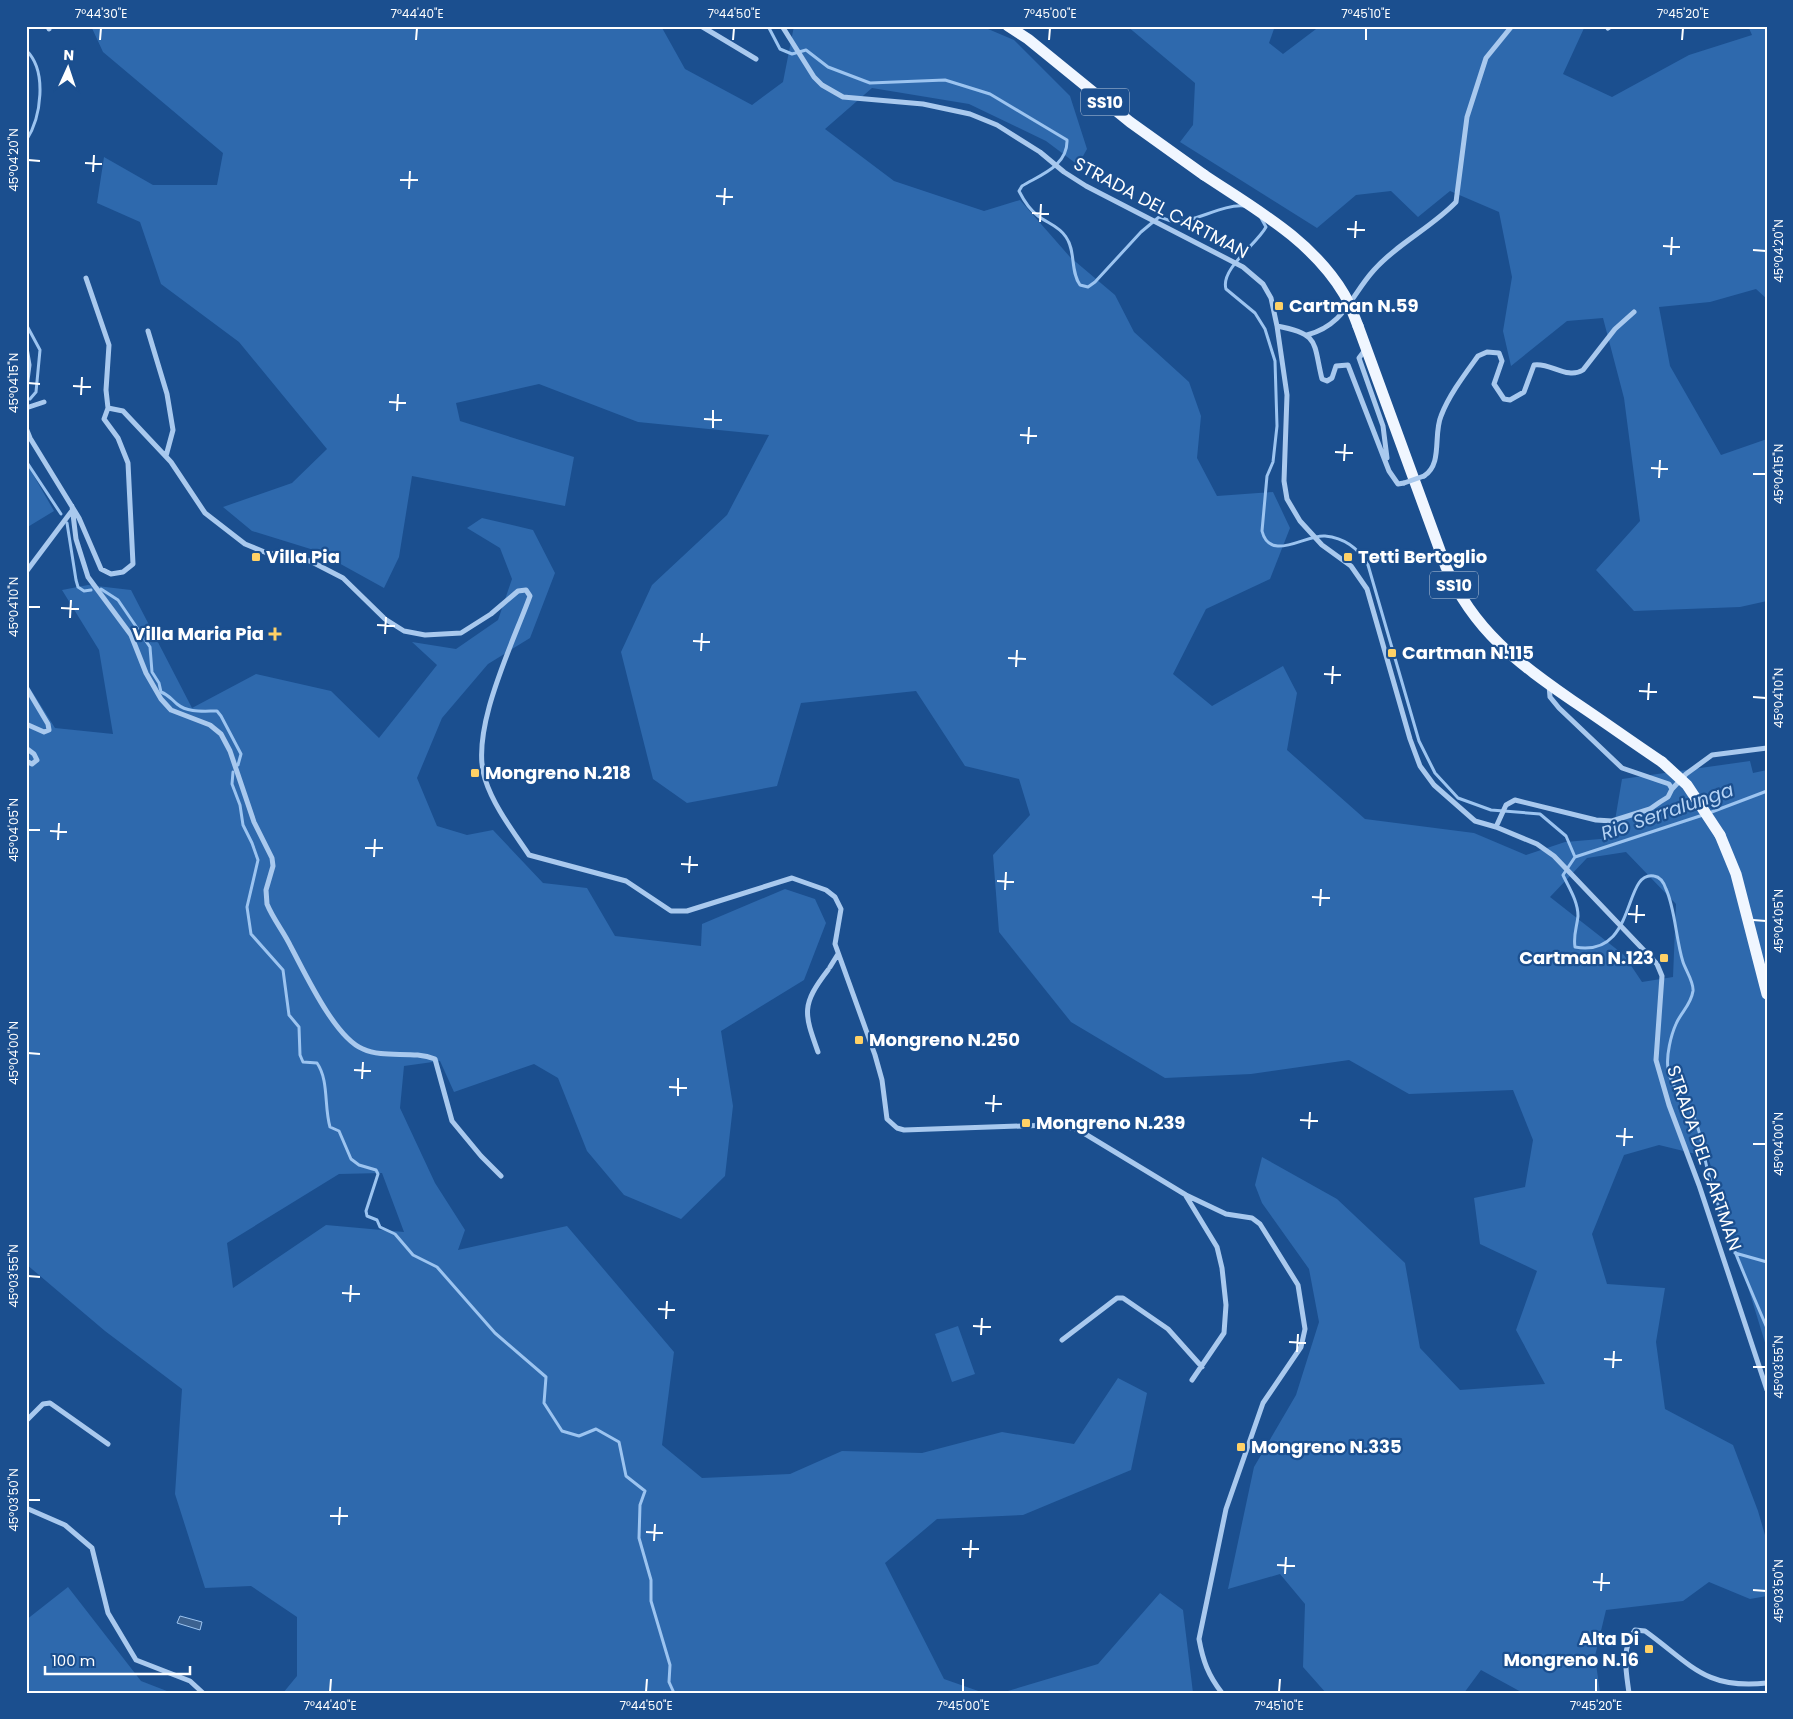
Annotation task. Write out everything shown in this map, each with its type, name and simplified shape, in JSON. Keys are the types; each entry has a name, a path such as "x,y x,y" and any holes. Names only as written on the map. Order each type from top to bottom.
{"main road":[{"name":"SS10","path":"1008,26 1028,39 1130,122 1280,226 1317,257 1344,294 1358,326 1456,589 1485,631 1503,649 1549,684 1662,762 1687,785 1720,835 1736,874 1767,994"}],"street":[{"path":"701,26 756,59"},
{"name":"STRADA DEL CARTMAN","path":"782,26 822,86 843,97 923,104 970,114 997,125 1040,152 1064,172 1137,213 1243,266 1263,284 1271,298 1287,395 1284,480 1287,499 1300,521 1322,545 1351,566 1367,589 1410,739 1420,766 1434,785 1475,821 1496,827 1537,844 1560,863 1657,964 1662,976 1656,1060 1669,1105 1699,1186 1767,1390"},
{"path":"1307,335 1317,332 1341,314 1356,297 1372,271 1387,256 1447,212 1456,202 1467,117 1486,58 1512,26"},
{"path":"26,428 30,438 80,518 101,569 111,574 123,572 133,564 128,463 118,438 104,419 108,408 106,390 109,345 86,278"},
{"path":"1277,326 1307,335 1314,341 1322,378 1327,381 1332,378 1336,366 1348,365 1389,471 1398,484 1404,484 1432,471 1435,463 1436,434 1441,416 1478,356 1487,352 1499,353 1502,361 1494,384 1508,400 1524,392 1534,365 1542,365 1570,373 1583,370 1616,329 1634,312"},
{"path":"148,331 167,394 173,430 166,456"},
{"path":"1366,347 1360,358 1383,426 1389,471"},
{"path":"26,348 29,365 26,388"},
{"path":"26,408 44,402"},
{"path":"108,408 122,412 166,456 206,513 245,544 266,553 310,560 343,578 385,619 404,631 426,635 461,633 491,614 518,590 526,590 530,596 487,713 481,756 484,779 498,808 529,855 626,881 671,911 687,911 792,878 826,890 835,897 841,909 835,944 875,1055 882,1080 887,1119 897,1128 910,1130 1062,1125 1088,1134 1186,1195 1226,1214 1252,1218 1260,1224 1298,1285 1305,1329 1301,1347 1263,1403 1226,1509 1199,1639 1203,1660 1209,1676 1222,1693"},
{"path":"72,505 71,512 76,539 88,577 131,635 146,673 161,698 171,710 210,725 221,734 230,752 254,822 272,858 273,866 266,890 267,904 309,984 344,1034 354,1045 376,1052 417,1055 434,1059 452,1121 481,1156 501,1176"},
{"path":"26,572 71,512"},
{"path":"1549,684 1550,696 1559,708 1622,768 1669,784 1672,789"},
{"path":"26,687 48,724 49,730 44,732 26,724"},
{"path":"26,748 34,754 37,760 32,764 26,761"},
{"path":"1496,827 1506,805 1515,800 1596,820 1612,820 1650,809 1668,797 1672,789 1686,774 1712,754 1767,748"},
{"path":"818,1052 806,1012 813,990 838,954"},
{"path":"1186,1195 1217,1247 1222,1268 1226,1305 1224,1333 1192,1380"},
{"path":"1062,1340 1117,1298 1122,1298 1168,1329 1202,1367"},
{"path":"26,1421 43,1404 50,1403 108,1444"},
{"path":"26,1508 65,1525 92,1548 108,1613 136,1660 190,1681 204,1693"},
{"path":"1629,1693 1625,1663 1627,1641 1635,1630 1645,1632 1702,1675 1743,1686 1767,1684"}],"shaded area":[{"path":"91,26 661,26 685,69 752,105 783,82 794,26 981,26 1014,40 1070,96 1087,149 1078,165 1046,141 969,104 872,88 825,129 894,181 984,211 1020,200 1070,257 1115,295 1134,332 1189,382 1201,416 1197,458 1217,496 1273,492 1290,528 1270,579 1206,609 1173,674 1212,706 1283,666 1297,693 1287,750 1365,819 1474,833 1526,855 1565,842 1612,838 1622,779 1750,761 1753,773 1767,770 1767,1349 1708,1157 1659,1145 1624,1155 1592,1234 1607,1284 1665,1288 1656,1342 1665,1409 1733,1445 1758,1511 1767,1542 1767,1596 1750,1599 1709,1582 1683,1601 1606,1610 1595,1656 1600,1693 1523,1693 1481,1670 1464,1693 1326,1693 1303,1667 1305,1604 1280,1574 1228,1589 1254,1467 1296,1395 1319,1322 1309,1269 1262,1203 1255,1185 1262,1157 1337,1199 1405,1263 1420,1348 1460,1390 1545,1384 1516,1330 1537,1271 1480,1244 1474,1198 1525,1187 1533,1140 1513,1090 1409,1094 1349,1060 1251,1074 1165,1078 1071,1022 999,932 993,855 1030,815 1019,779 965,766 916,691 801,703 777,786 687,803 653,779 621,652 652,585 727,515 769,435 638,422 539,384 456,403 460,421 574,457 565,506 412,476 399,557 384,588 317,551 252,531 223,507 292,483 327,449 239,342 161,284 140,222 97,203 104,157 153,185 217,185 223,153 103,52","holes":["1626,852 1676,904 1673,977 1642,982 1624,955 1550,897 1587,858"]},
{"path":"1127,26 1275,26 1269,43 1283,54 1320,26 1585,26 1563,74 1612,97 1689,55 1752,35 1748,26 1767,26 1767,299 1756,289 1710,302 1659,307 1670,366 1721,455 1767,439 1767,601 1740,607 1634,611 1596,570 1640,521 1624,398 1603,318 1567,321 1511,366 1503,331 1512,277 1499,212 1450,191 1418,217 1391,191 1356,195 1317,228 1180,142 1193,125 1195,83"},
{"path":"26,462 54,511 26,528"},
{"path":"482,518 533,530 555,573 530,638 488,664 442,718 417,778 437,826 467,835 493,830 543,883 587,888 615,936 701,946 702,924 785,889 815,899 826,923 804,980 721,1031 733,1106 725,1176 681,1219 624,1195 587,1151 558,1078 534,1064 454,1092 440,1061 404,1066 400,1108 435,1183 465,1230 458,1250 567,1226 674,1352 662,1445 702,1478 790,1474 842,1451 922,1453 1002,1432 1074,1444 1118,1378 1147,1393 1131,1470 1023,1515 937,1519 885,1563 944,1679 984,1693 283,1693 297,1676 297,1617 251,1586 205,1588 175,1494 182,1389 105,1331 26,1264 26,682 55,728 113,734 99,650 62,590 88,585 131,590 192,708 256,674 331,691 379,738 437,665 412,642 456,649 498,620 512,579 500,548 467,528","holes":["382,1173 404,1232 326,1225 233,1288 227,1243 339,1174"]},
{"path":"958,1326 975,1374 952,1382 935,1334"},
{"path":"68,1587 141,1681 172,1693 26,1693 26,1620"},
{"path":"1160,1593 1183,1610 1193,1693 1001,1693 1098,1664"},
{"path":"180,1616 202,1622 200,1630 177,1623"}],"waterway":[{"path":"768,26 780,49 792,54 806,50 828,67 870,83 945,80 990,94 1067,140 1063,157 1058,163 1052,169 1022,186 1019,191 1032,211 1060,230 1066,237 1071,248 1075,274 1080,285 1088,287 1095,282 1141,232 1159,217 1173,222 1186,221 1228,207 1244,206"},
{"path":"26,50 33,59 40,82 38,108 26,141"},
{"path":"1261,218 1266,227 1228,273 1226,289 1255,313 1265,329 1275,361 1277,426 1273,462 1267,476 1262,531 1266,540 1273,545 1280,546 1325,536 1339,539 1356,549 1368,565 1419,741 1435,773 1458,798 1491,810 1540,814 1566,836 1575,857"},
{"path":"26,324 40,350 36,392 30,399"},
{"path":"26,461 61,514"},
{"path":"67,523 78,587 84,591 91,590"},
{"path":"101,589 118,600 150,647 152,672 159,683 161,692 181,707 196,711 217,711 221,716 241,754 238,765"},
{"path":"233,772 232,784 240,805 243,825 258,860 247,907 251,934 283,970 289,1015 299,1027 300,1055 303,1062 317,1063 321,1070 325,1085 330,1127 339,1131 351,1159 359,1165 376,1170 378,1174 366,1211 367,1216 377,1220 380,1227 395,1234 413,1255 437,1267 495,1333 546,1377 544,1403 562,1431 579,1436 596,1429 619,1442 626,1476 645,1491 640,1505 639,1538 651,1580 651,1601 670,1665 669,1682 674,1693"},
{"name":"Rio Serralunga","path":"1709,813 1767,791"},
{"name":"Rio Serralunga","path":"1575,857 1703,815"},
{"path":"1575,857 1563,875 1578,910 1574,939 1575,947 1595,947 1609,940 1619,928 1637,886 1644,878 1654,876 1659,878 1665,887 1671,905 1683,962 1693,988 1690,1000 1674,1029 1668,1058 1669,1075 1697,1124 1720,1212 1767,1328"},
{"path":"1735,1253 1767,1262"}],"place":[{"name":"Cartman N.59","path":"1279,306"},
{"name":"Villa Pia","path":"256,557"},
{"name":"Tetti Bertoglio","path":"1348,557"},
{"name":"Villa Maria Pia","path":"275,634"},
{"name":"Cartman N.115","path":"1392,653"},
{"name":"Mongreno N.218","path":"475,773"},
{"name":"Cartman N.123","path":"1664,958"},
{"name":"Mongreno N.250","path":"859,1040"},
{"name":"Mongreno N.239","path":"1026,1123"},
{"name":"Mongreno N.335","path":"1241,1447"},
{"name":"Alta Di Mongreno N.16","path":"1649,1649"}]}
